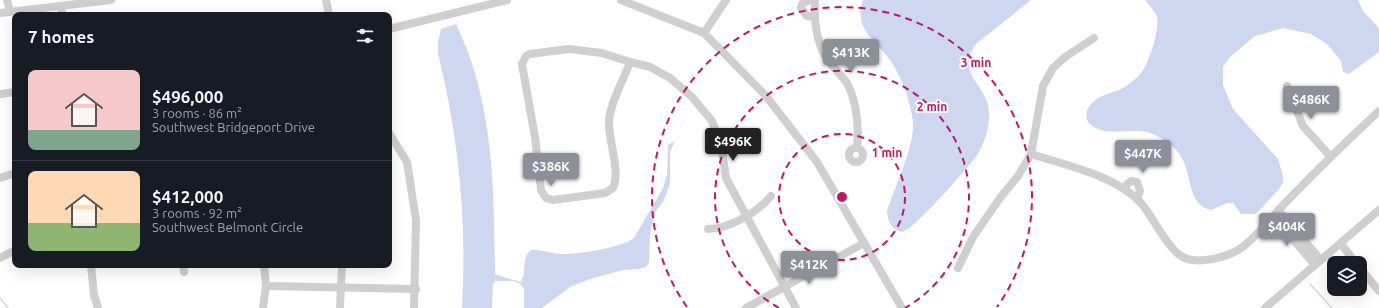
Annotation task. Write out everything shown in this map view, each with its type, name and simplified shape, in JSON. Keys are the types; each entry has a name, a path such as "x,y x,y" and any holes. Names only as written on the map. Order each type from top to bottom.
{"street":[{"path":"7,0 10,11"},
{"path":"0,13 92,1 111,0"},
{"path":"326,0 328,12"},
{"path":"392,28 507,0"},
{"path":"621,0 704,33 766,96 817,162 902,308"},
{"path":"704,33 726,0"},
{"path":"810,0 802,4 801,8 807,16 814,17"},
{"path":"815,0 814,17 822,48 827,59 847,84 854,101 857,148"},
{"path":"61,6 62,12"},
{"path":"958,268 973,237 1000,198 1018,176 1031,154 1043,86 1053,68 1065,57 1094,38"},
{"path":"630,62 610,114 609,128 616,178 613,188 606,193 553,200 546,198 541,190 535,137 522,68 524,59 528,55 534,53 569,49 602,54 630,62 650,68 670,78 692,97 712,121 721,144 726,178 796,308"},
{"path":"1287,86 1303,126 1330,156"},
{"path":"0,94 12,92"},
{"path":"1031,154 1106,179 1123,188 1137,199 1167,241 1181,256 1202,260 1223,258 1244,246 1330,156 1379,111"},
{"path":"392,138 407,162 416,220 416,289 414,308"},
{"path":"0,178 12,174"},
{"path":"1123,188 1131,181 1137,182 1140,188 1137,199"},
{"path":"708,229 719,229 746,216 765,204 771,196"},
{"path":"1269,307 1379,210"},
{"path":"1275,213 1294,234 1322,260"},
{"path":"1294,234 1315,265"},
{"path":"746,308 864,243"},
{"path":"1341,244 1350,256"},
{"path":"0,258 12,252"},
{"path":"91,268 94,295 98,308"},
{"path":"263,308 266,286 264,268"},
{"path":"340,308 342,268"},
{"path":"1367,276 1379,291"},
{"path":"266,286 342,289 416,289"}],"water":[{"path":"863,0 1031,0 976,44 970,54 970,71 987,102 989,112 984,142 978,153 961,175 929,210 910,228 903,232 891,225 888,219 887,211 911,143 913,123 911,109 907,94 895,68 865,29 861,11"},
{"path":"1145,0 1358,0 1363,11 1379,28 1379,52 1349,74 1343,72 1341,61 1327,44 1311,34 1283,28 1255,36 1230,57 1223,67 1223,85 1233,109 1278,159 1283,176 1283,182 1279,189 1256,214 1241,214 1233,203 1227,203 1211,210 1204,208 1199,204 1193,193 1182,158 1174,147 1160,137 1140,131 1116,132 1101,130 1088,122 1087,112 1092,103 1103,96 1125,87 1139,75 1147,62 1153,46 1158,22 1155,13"},
{"path":"456,24 469,54 485,115 492,178 495,274 516,281 495,281 493,284 492,308 462,308 463,244 460,180 451,117 438,54 438,42 441,29"},
{"path":"675,141 670,152 670,184 664,200 656,211 650,233 649,262 646,267 623,270 590,279 570,287 542,308 524,308 524,289 520,283 524,275 526,258 531,250 557,254 577,253 599,250 629,241 634,238 663,188 667,175 668,145"}],"waterway":[{"path":"515,281 520,283"},
{"path":"1310,284 1332,308"},
{"path":"0,298 8,308"}]}
